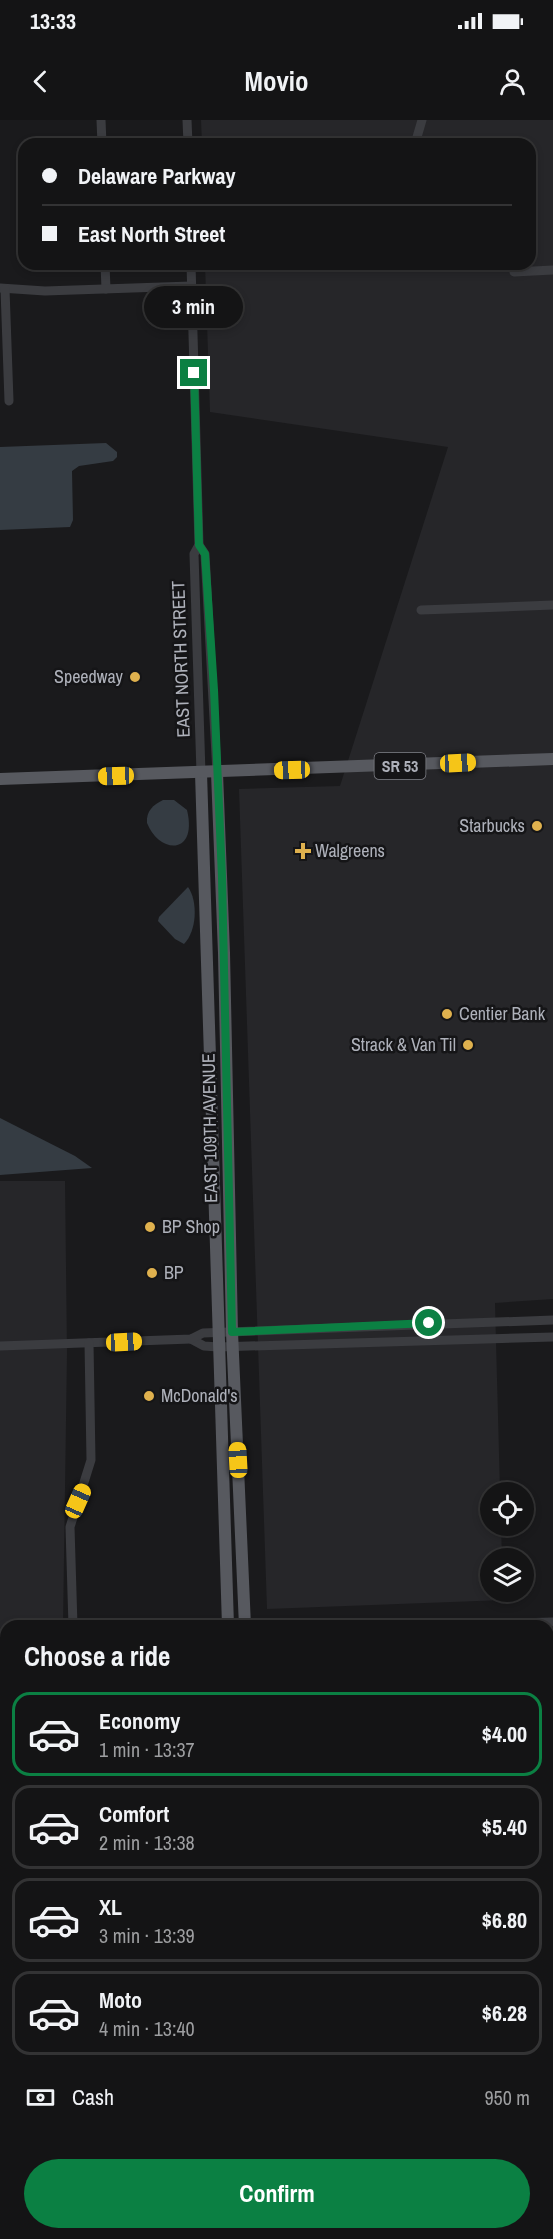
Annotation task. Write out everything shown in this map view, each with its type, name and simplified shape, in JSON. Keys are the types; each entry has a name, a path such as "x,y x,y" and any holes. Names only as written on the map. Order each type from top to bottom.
{"main road":[{"name":"SR 53","path":"0,779 217,773 553,759"},
{"name":"EAST 109TH AVENUE","path":"201,773 228,1620"},
{"name":"EAST 109TH AVENUE","path":"217,773 224,953 232,1332 245,1620"}],"street":[{"path":"101,120 102,138"},
{"path":"187,120 188,138"},
{"path":"418,138 422,120"},
{"path":"105,270 106,289"},
{"name":"EAST NORTH STREET","path":"191,270 199,545 194,554 201,773"},
{"path":"514,272 553,270"},
{"path":"9,401 2,289 45,291 192,286"},
{"name":"EAST NORTH STREET","path":"199,545 205,554 217,773"},
{"path":"421,610 553,605"},
{"path":"0,1346 191,1339 203,1334 218,1332 553,1320"},
{"path":"191,1339 204,1346 233,1347 553,1338"},
{"path":"73,1620 70,1527 91,1460 89,1343"}],"shaded area":[{"path":"201,120 553,120 553,1299 495,1303 500,1482 480,1482 480,1536 501,1536 502,1548 480,1548 480,1601 267,1609 239,789 340,786 448,447 210,412 205,270 536,270 536,138 202,138"},
{"path":"106,443 117,452 117,457 113,461 79,466 72,471 73,520 70,527 0,530 0,447"},
{"path":"163,800 174,800 187,810 189,825 187,836 182,843 168,845 160,841 147,823 151,809"},
{"path":"188,887 195,908 195,916 192,932 184,944 175,939 158,921 159,917"},
{"path":"0,1118 75,1156 92,1168 0,1175"},
{"path":"0,1181 65,1181 67,1352 63,1620 0,1620"}],"place":[{"name":"Speedway","path":"135,677"},
{"name":"Starbucks","path":"537,826"},
{"name":"Walgreens","path":"303,851"},
{"name":"Centier Bank","path":"447,1014"},
{"name":"Strack & Van Til","path":"468,1045"},
{"name":"BP Shop","path":"150,1227"},
{"name":"BP","path":"152,1273"},
{"name":"McDonald's","path":"149,1396"}],"route":[{"path":"194,373 199,545 205,554 214,690 224,953 232,1332 429,1323"}]}
